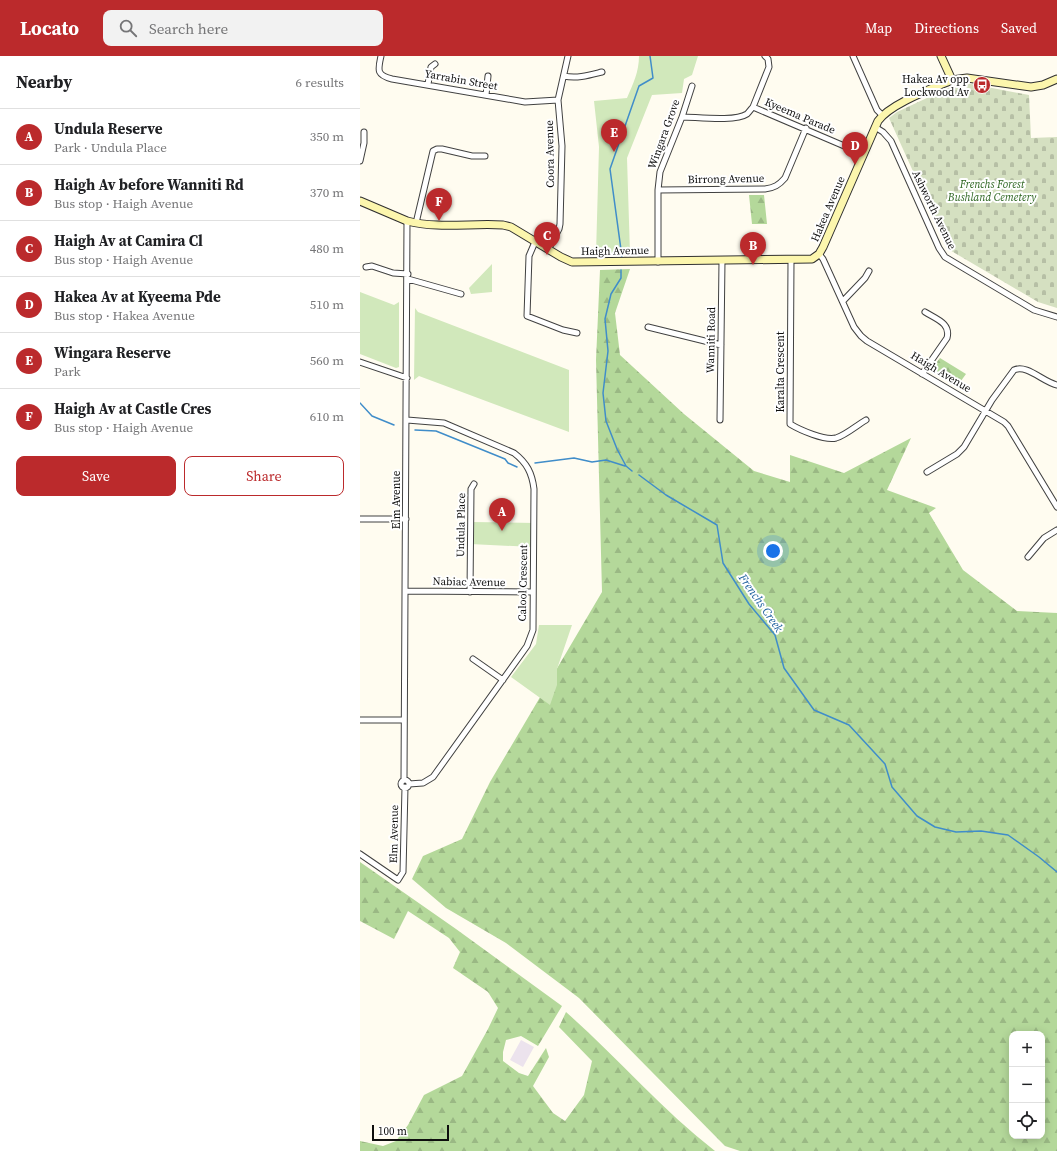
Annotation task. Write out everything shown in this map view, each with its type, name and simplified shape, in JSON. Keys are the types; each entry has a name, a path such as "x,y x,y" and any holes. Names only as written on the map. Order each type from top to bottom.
{"street":[{"name":"Yarrabin Street","path":"381,56 378,69 380,74 383,76 525,102 558,100"},
{"name":"Coora Avenue","path":"548,250 560,224 562,151 558,100 568,56"},
{"path":"753,107 769,67 768,59 765,56"},
{"path":"853,56 877,110 882,116"},
{"path":"941,56 952,80"},
{"path":"428,84 431,68 435,64"},
{"path":"564,76 585,76 602,72"},
{"path":"486,94 488,76"},
{"name":"Hakea Avenue","path":"812,260 819,254 823,247 875,127 882,116 892,107 952,80 967,78 1031,87 1043,85 1057,79"},
{"name":"Wingara Grove","path":"658,262 658,190 660,172 682,117 692,86"},
{"name":"Kyeema Parade","path":"682,117 720,118 740,116 747,113 753,107 806,128 863,154"},
{"name":"Ashworth Avenue","path":"875,127 883,132 891,141 939,248 945,257 1034,310 1057,317"},
{"name":"Birrong Avenue","path":"658,190 773,188 785,178 806,128"},
{"path":"360,161 364,143 364,132"},
{"path":"416,223 433,152 437,149 442,149 472,156 485,156"},
{"name":"Haigh Avenue","path":"360,201 416,223 432,225 503,225 572,262 812,260"},
{"name":"Elm Avenue","path":"360,854 398,880 403,872 407,785 403,787 401,784 404,780 408,221"},
{"path":"535,242 529,256 527,316 563,330 577,333"},
{"name":"Haigh Avenue","path":"819,254 823,259 843,301 854,328 861,336 1004,422 1008,426 1057,507"},
{"name":"Karalta Crescent","path":"791,260 790,424 799,429 829,439 836,438 866,420"},
{"name":"Wanniti Road","path":"720,420 722,261"},
{"path":"366,267 372,266 408,276 461,294"},
{"path":"843,301 865,278 869,271"},
{"path":"922,374 947,338 949,331 946,325 925,312"},
{"path":"648,327 720,345"},
{"path":"360,362 406,378"},
{"path":"927,472 957,454 964,447 992,400 1014,370 1018,368 1024,369 1050,383 1057,385"},
{"name":"Calool Crescent","path":"407,420 444,424 514,453 523,460 529,469 534,489 533,630 528,646 433,777 423,783 407,785"},
{"name":"Undula Place","path":"470,592 471,489 474,484"},
{"path":"360,519 406,520"},
{"path":"1028,557 1044,538 1057,530"},
{"name":"Nabiac Avenue","path":"406,591 533,592"},
{"path":"473,659 503,680"},
{"path":"360,720 404,720"}],"shaded area":[{"path":"521,1040 534,1047 523,1067 510,1060"}],"green space":[{"path":"639,56 698,56 692,75 684,79 682,93 652,95 627,158 630,254 596,254 599,147 594,101 627,98 637,73"},
{"name":"Frenchs Forest Bushland Cemetery","path":"961,82 1029,95 1031,138 1057,137 1057,308 1038,302 948,249 889,118 897,112"},
{"path":"749,195 764,195 767,224 752,224"},
{"path":"492,264 492,292 471,294 469,288"},
{"path":"630,269 615,313 620,355 684,414 754,471 790,482 790,455 844,473 911,438 887,490 936,508 929,513 963,570 1017,611 1057,613 1057,1151 740,1151 725,1146 579,998 506,943 446,908 412,879 423,856 462,839 490,782 602,592 596,360 600,270"},
{"path":"360,292 394,305 399,302 399,367 396,368 360,354"},
{"path":"415,308 418,312 569,370 569,432 419,376 414,380"},
{"path":"940,358 966,374 958,385 934,372 933,367"},
{"path":"471,522 534,523 534,547 470,544"},
{"path":"539,625 572,625 557,669 557,685 550,705 511,677 536,644"},
{"path":"360,862 562,1006 538,1046 521,1036 506,1040 503,1052 503,1061 519,1073 528,1076 546,1048 549,1057 533,1086 553,1113 565,1121 584,1095 592,1061 559,1027 566,1012 676,1118 715,1151 360,1151 360,1141 383,1146 396,1141 408,1125 424,1095 462,1076 498,1008 488,992 453,968 460,952 449,938 408,911 394,939 360,921"}],"waterway":[{"path":"622,257 610,169 639,86 653,78 650,56"},
{"name":"Frenchs Creek","path":"621,270 621,278 611,294 605,319 608,351 603,393 606,421 617,449 626,466 632,471"},
{"path":"360,403 372,416 394,425"},
{"path":"415,430 436,431 505,459 508,463 517,467"},
{"path":"535,463 574,458 592,462 606,460 625,466"},
{"name":"Frenchs Creek","path":"639,475 666,495 717,525 723,563 749,604 775,635 784,668 814,710 849,725 885,764 892,787 917,816 935,827 956,832 981,831 1008,835 1057,872"}],"place":[{"name":"Hakea Av opp Lockwood Av","path":"982,85"},
{"name":"Wingara Reserve","path":"614,152"},
{"name":"Hakea Av at Kyeema Pde","path":"855,165"},
{"name":"Haigh Av at Castle Cres","path":"439,221"},
{"name":"Haigh Av at Camira Cl","path":"547,255"},
{"name":"Haigh Av before Wanniti Rd","path":"753,265"},
{"name":"Undula Reserve","path":"502,531"}]}
